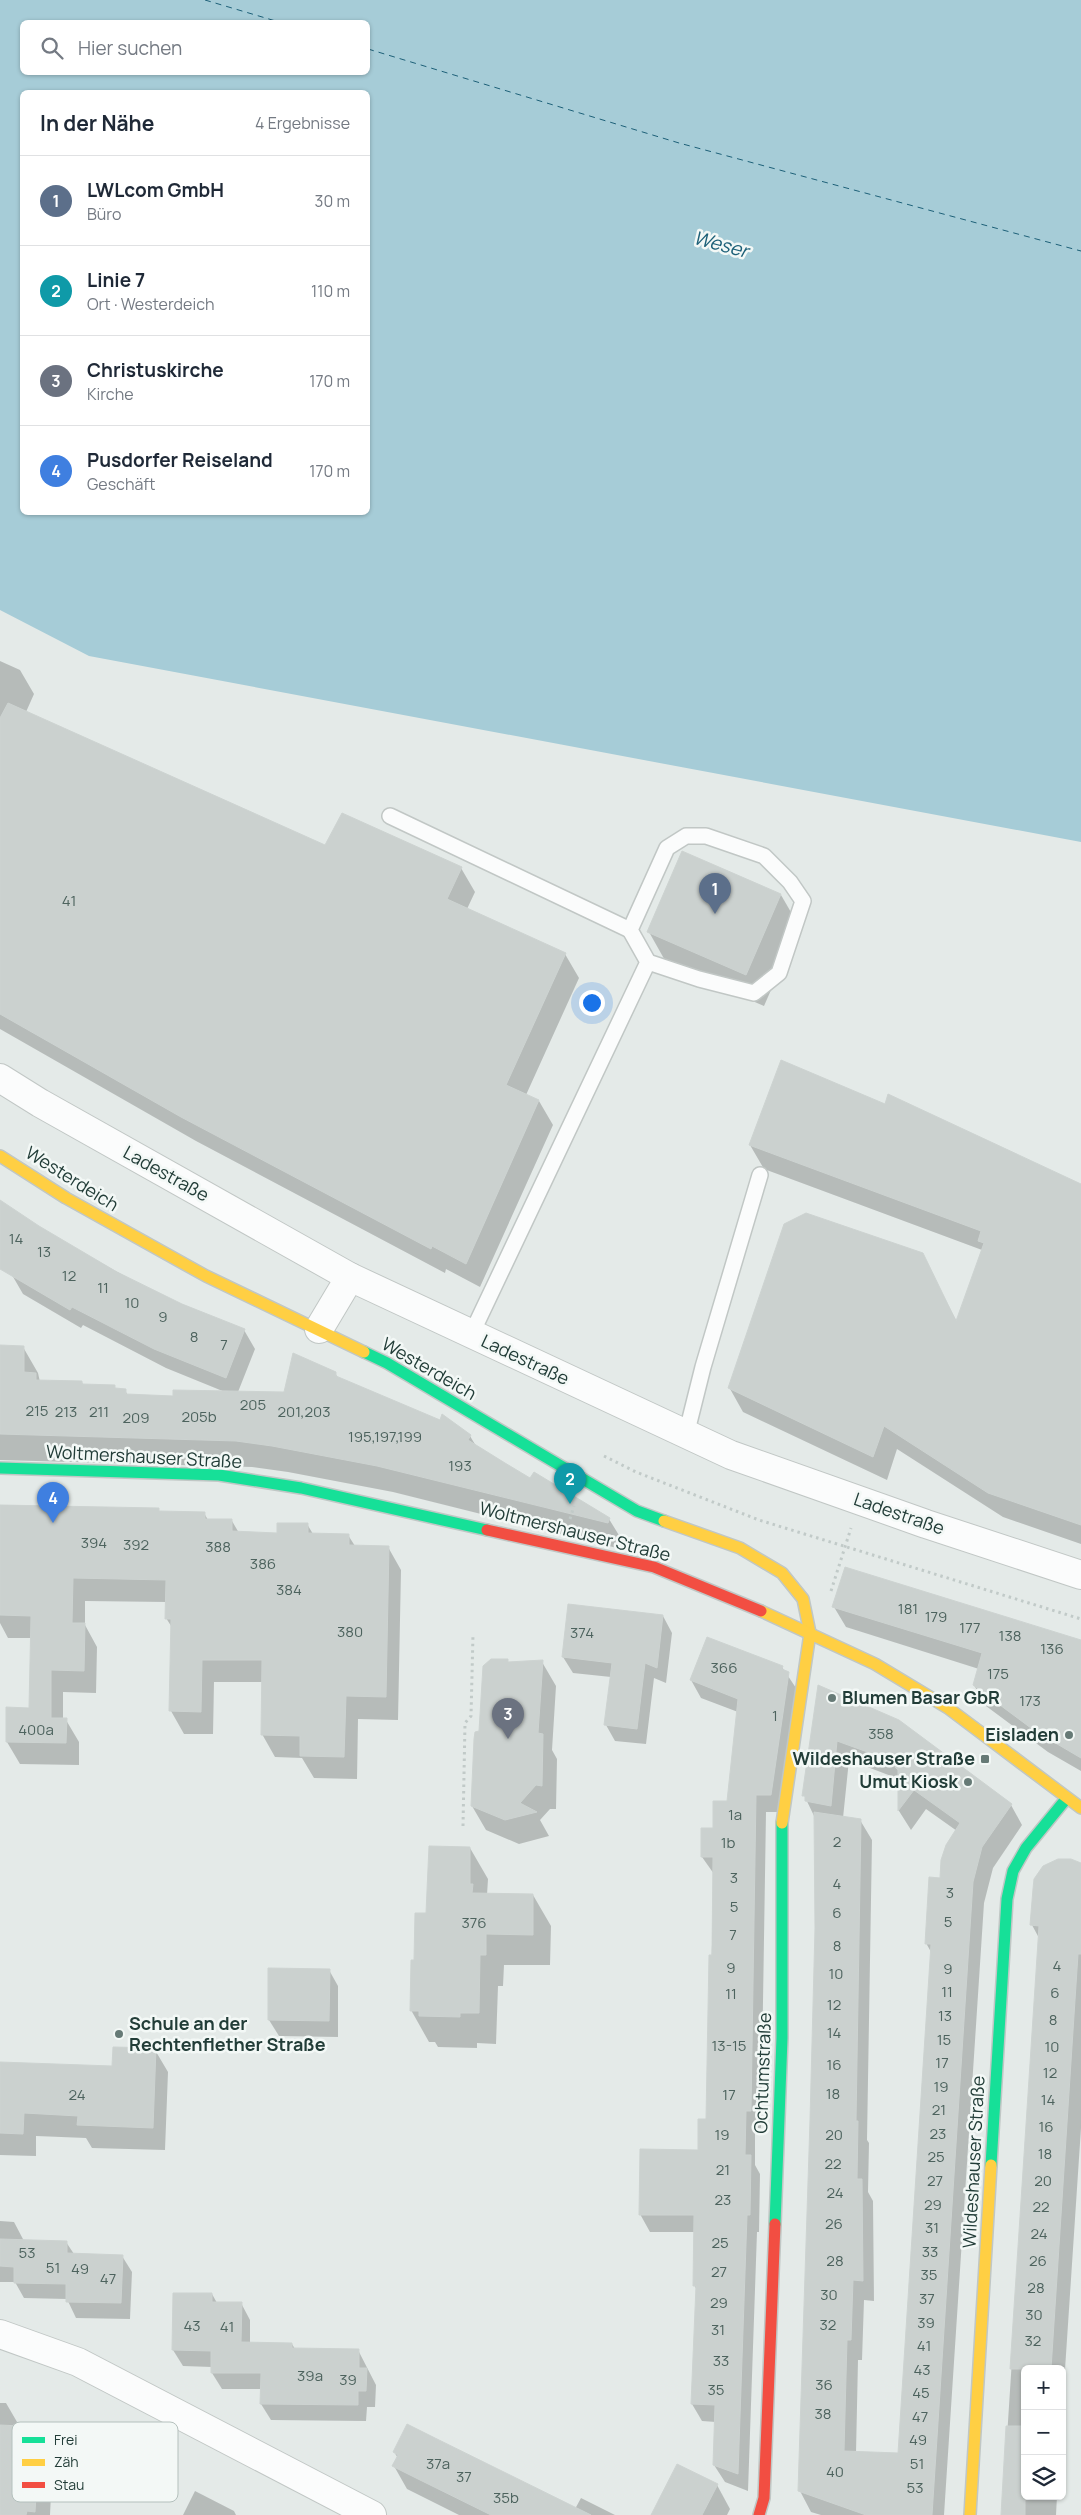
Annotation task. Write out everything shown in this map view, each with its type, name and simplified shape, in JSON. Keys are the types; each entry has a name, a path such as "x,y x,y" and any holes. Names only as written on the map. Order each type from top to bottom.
{"street":[{"name":"Ladestraße","path":"0,1078 40,1103 350,1277 686,1435 731,1455 926,1524 1081,1575"},
{"name":"Westerdeich","path":"0,1156 66,1198 197,1272 387,1363 637,1511 740,1548 749,1553 782,1573 803,1599 810,1633"},
{"path":"319,1329 350,1277"},
{"name":"Woltmershauser Straße","path":"0,1468 82,1469 219,1475 301,1488 654,1567 732,1596 876,1664 948,1708 1066,1799 1081,1808"},
{"name":"Ochtumstraße","path":"759,2515 764,2498 782,2038 781,1833 810,1633"},
{"name":"Wildeshauser Straße","path":"970,2515 1007,1899 1013,1871 1026,1848 1066,1799"},
{"path":"0,2334 78,2362 372,2515"}],"lane":[{"path":"390,816 630,930 648,962 700,979 754,993 779,973 803,901 790,882 764,856 706,836 686,836 668,848 630,930"},
{"path":"471,1335 648,962"},
{"path":"686,1435 703,1367 760,1175"}],"path":[{"path":"601,1454 636,1472 759,1520 1081,1619"},
{"path":"832,1589 850,1531"},
{"path":"463,1826 466,1723 471,1716 473,1634"}],"water":[{"name":"Weser","path":"0,0 1081,0 1081,842 89,656 0,610"}],"building":[{"path":"8,703 325,845 342,813 462,867 447,899 566,953 506,1085 539,1100 466,1264 432,1246 431,1249 181,1117 0,1014 0,718"},
{"path":"682,851 781,894 746,975 647,932"},
{"path":"781,1060 885,1104 888,1094 1081,1184 1081,1525 988,1493 884,1426 873,1457 728,1388 784,1224 806,1213 923,1253 956,1321 984,1243 978,1241 981,1231 749,1145"},
{"path":"0,1200 39,1226 117,1272 182,1304 245,1329 226,1378 154,1349 72,1307 70,1310 0,1269"},
{"path":"0,1345 24,1346 24,1372 36,1373 36,1380 82,1381 82,1384 115,1385 115,1388 126,1389 126,1394 173,1396 173,1390 284,1392 293,1353 336,1372 336,1376 440,1420 442,1414 471,1435 468,1440 505,1463 530,1478 534,1472 610,1518 608,1523 377,1466 236,1441 0,1434"},
{"path":"0,1505 159,1508 159,1511 205,1512 205,1519 232,1519 232,1531 277,1533 277,1523 308,1523 308,1533 349,1534 349,1545 389,1546 386,1697 346,1696 344,1757 300,1756 300,1736 261,1735 262,1660 202,1660 201,1712 169,1711 171,1619 165,1619 166,1580 73,1578 72,1623 85,1623 84,1671 51,1670 51,1718 67,1718 66,1743 6,1742 6,1707 29,1708 31,1616 0,1615"},
{"path":"845,1567 1081,1640 1081,1758 1035,1731 973,1685 982,1653 832,1607"},
{"path":"568,1604 663,1615 657,1668 645,1663 637,1729 604,1725 612,1663 562,1657"},
{"path":"707,1637 783,1666 782,1669 789,1672 771,1795 756,1795 751,2111 746,2111 745,2155 751,2155 750,2215 747,2215 738,2474 713,2465 715,2405 691,2404 696,2286 693,2286 694,2215 639,2215 640,2149 698,2150 698,2119 706,2119 709,1955 712,1955 713,1857 701,1857 701,1828 713,1828 713,1801 727,1801 738,1699 690,1680"},
{"path":"491,1659 508,1659 508,1662 543,1660 538,1733 543,1734 542,1786 536,1785 520,1803 537,1812 505,1820 471,1806 474,1739 475,1732 479,1731 483,1666"},
{"path":"818,1685 899,1720 1012,1804 982,1847 973,1882 932,2515 866,2515 798,2491 815,1928 814,1812 861,1819 856,2121 858,2121 857,2179 862,2179 863,2281 853,2280 851,2340 847,2340 844,2451 898,2453 931,1944 925,1944 929,1877 940,1878 941,1860 946,1845 960,1823 914,1790 898,1811 898,1770 895,1767 895,1762 837,1741 831,1806 805,1801 805,1796 802,1796"},
{"path":"429,1846 470,1847 470,1884 473,1884 472,1893 533,1894 533,1935 486,1934 486,1955 480,1955 479,2013 460,2013 460,2017 419,2016 419,2011 410,2011 411,1960 414,1960 415,1913 426,1913"},
{"path":"1058,1859 1071,1859 1081,1863 1081,1954 1078,1954 1051,2365 1021,2365 1021,2369 1010,2369 1039,1926 1030,1925 1034,1879 1043,1866"},
{"path":"268,1968 330,1969 329,2021 268,2020"},
{"path":"113,2047 156,2048 153,2128 77,2125 78,2116 24,2113 23,2134 0,2133 0,2062 112,2066"},
{"path":"0,2239 67,2241 67,2253 123,2255 121,2303 66,2302 66,2284 14,2283 14,2267 0,2266"},
{"path":"173,2293 212,2293 212,2302 242,2302 241,2342 292,2343 292,2348 359,2349 359,2368 367,2368 366,2391 358,2391 358,2405 260,2404 261,2373 211,2373 211,2351 172,2350"},
{"path":"407,2424 591,2515 491,2515 416,2478 392,2466 398,2455 393,2452"},
{"path":"0,2425 12,2426 12,2502 36,2502 35,2512 27,2511 26,2515 0,2515"},
{"path":"1006,2426 1021,2426 1021,2500 1025,2500 1025,2515 1001,2515"},
{"path":"677,2464 718,2484 702,2515 651,2515"}],"ferry route":[{"path":"205,0 272,20"},
{"path":"370,50 679,143 1081,251"}],"traffic: fast":[{"path":"364,1352 387,1363 637,1511 664,1521"},
{"path":"0,1468 219,1475 301,1488 487,1530"},
{"path":"991,2165 1007,1899 1013,1871 1026,1848 1066,1799"},
{"path":"775,2224 782,2038 782,1823"}],"traffic: slow":[{"path":"0,1156 66,1198 206,1276 364,1352"},
{"path":"664,1521 740,1548 782,1573 803,1599 810,1633 782,1823"},
{"path":"761,1611 875,1664 948,1708 1081,1808"},
{"path":"970,2515 991,2165"}],"traffic: jam":[{"path":"487,1530 654,1567 761,1611"},
{"path":"759,2515 764,2498 775,2224"}],"place":[{"name":"LWLcom GmbH","path":"715,914"},
{"name":"Linie 7","path":"570,1504"},
{"name":"Pusdorfer Reiseland","path":"53,1523"},
{"name":"Blumen Basar GbR","path":"832,1698"},
{"name":"Eisladen","path":"1069,1735"},
{"name":"Christuskirche","path":"508,1739"},
{"name":"Wildeshauser Straße","path":"985,1759"},
{"name":"Umut Kiosk","path":"968,1782"},
{"name":"Schule an der Rechtenflether Straße","path":"119,2034"}]}
